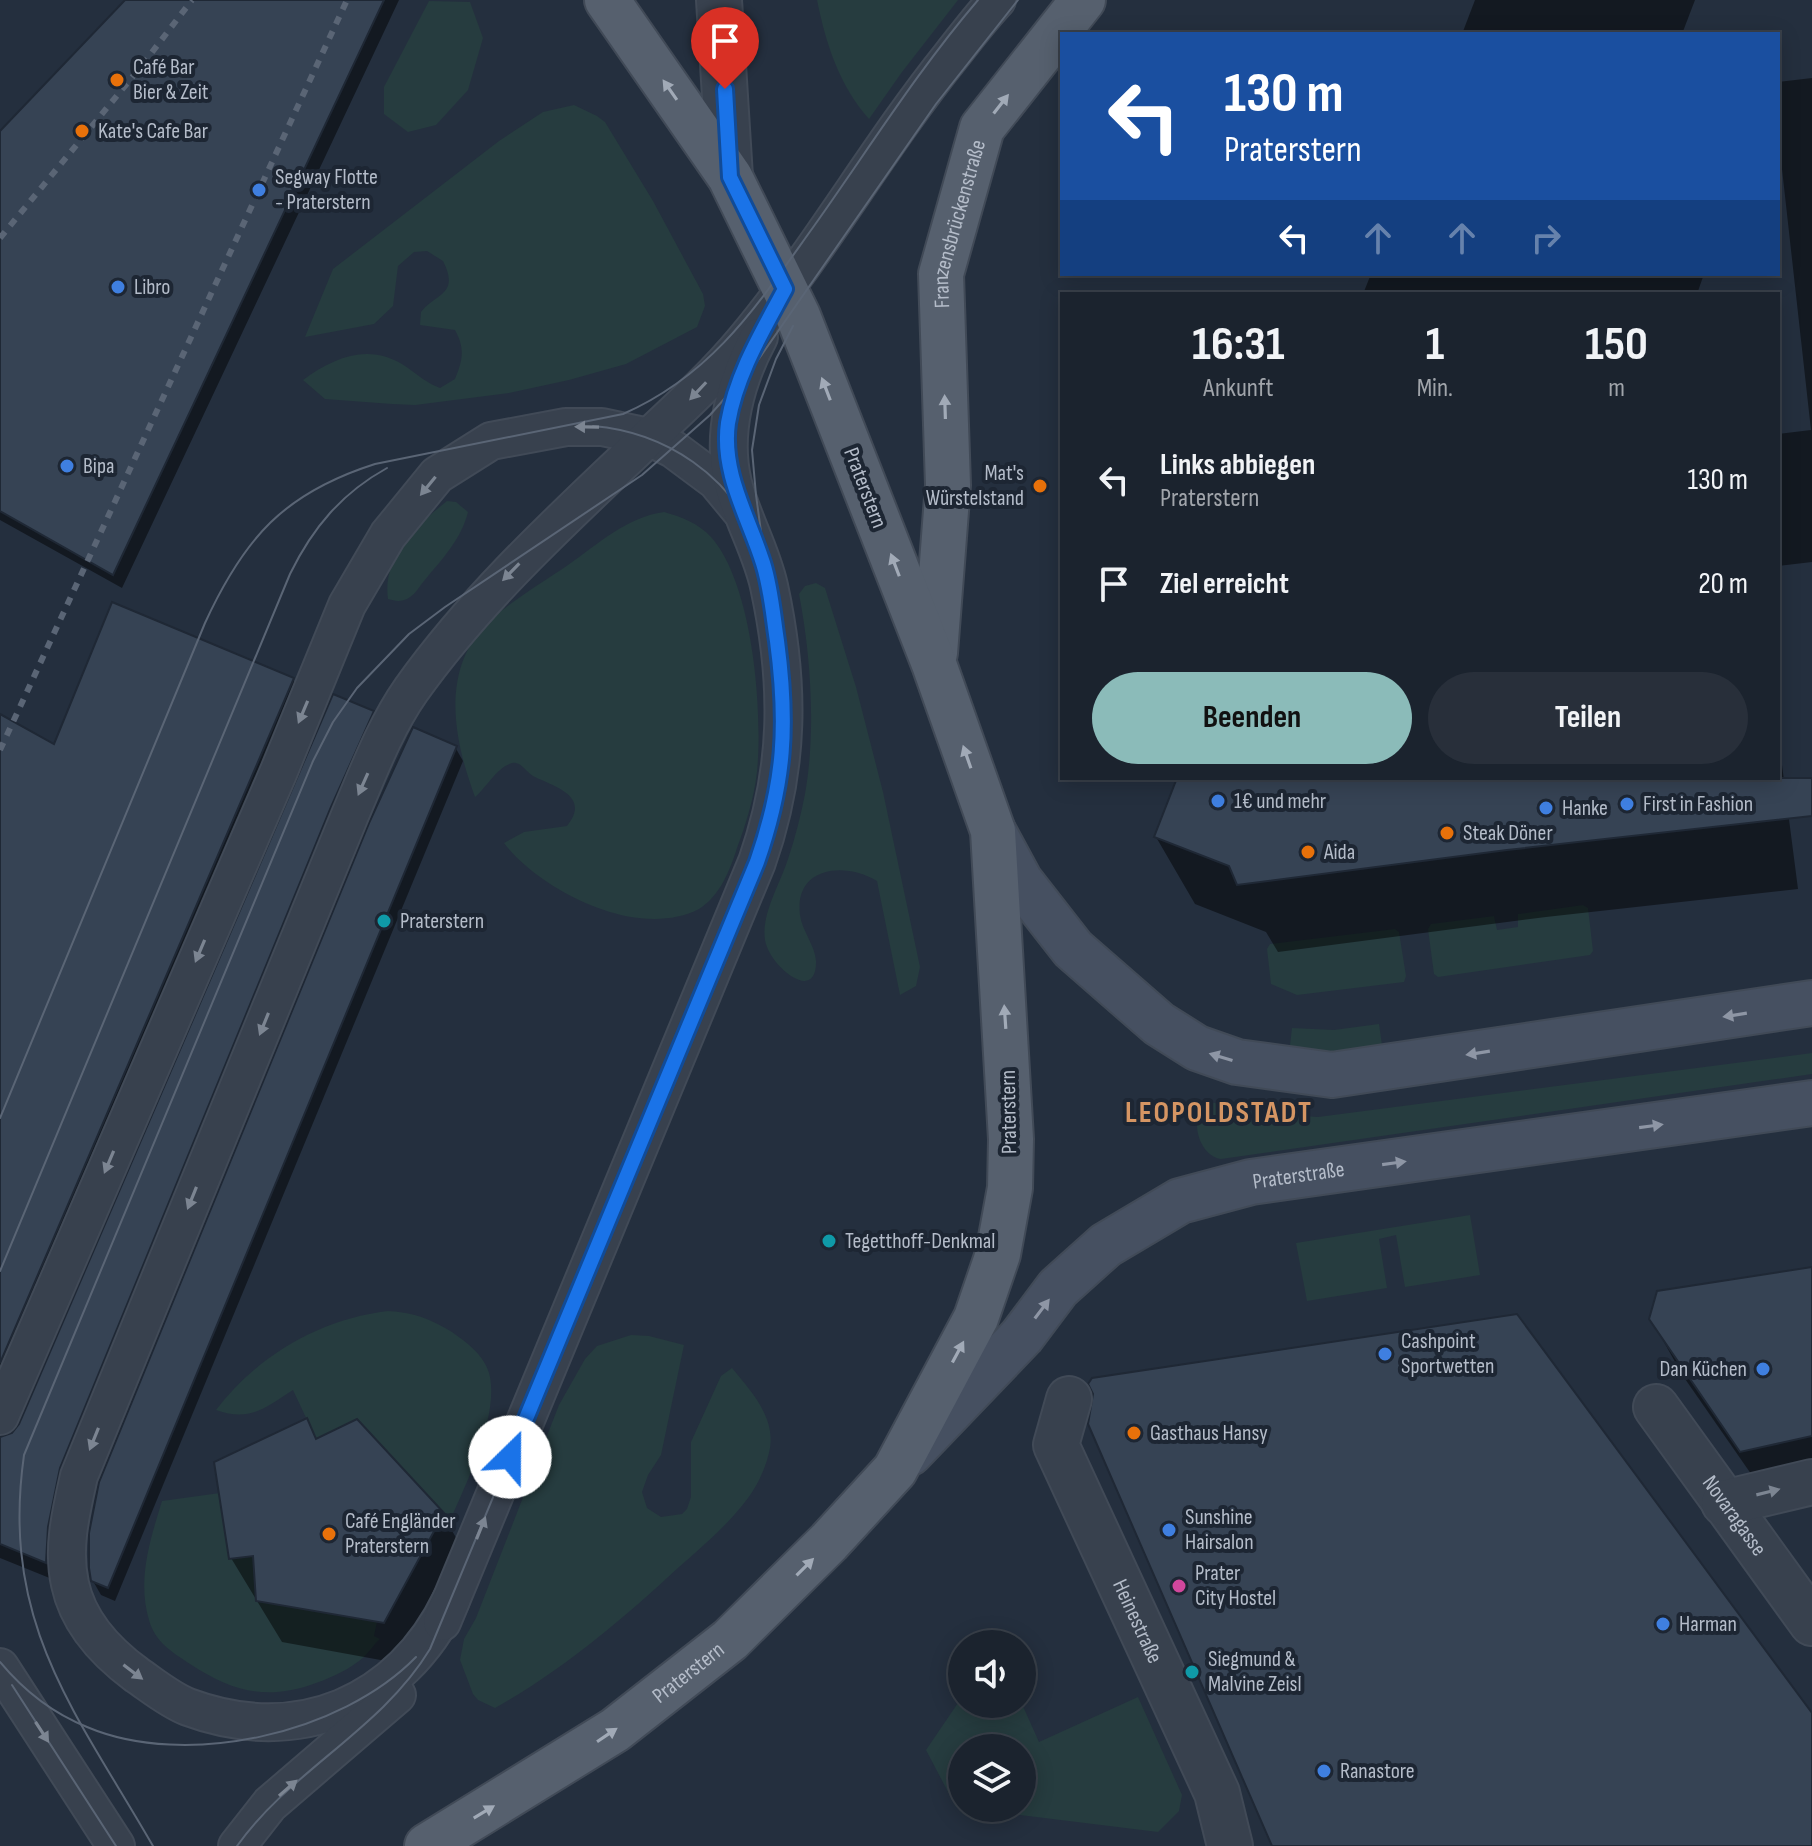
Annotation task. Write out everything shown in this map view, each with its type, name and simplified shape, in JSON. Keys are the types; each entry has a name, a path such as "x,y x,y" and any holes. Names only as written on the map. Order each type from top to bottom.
{"main road":[{"name":"Praterstern","path":"427,1846 615,1730 730,1640 829,1542 895,1470 976,1318 998,1254 1010,1188 1011,1094 993,831 934,664 798,316 730,177 607,0"},
{"name":"Franzensbrückenstraße","path":"934,664 948,485 941,274 982,128 1083,0"},
{"path":"993,831 1020,881 1073,949 1159,1024 1197,1048 1237,1062 1332,1075 1812,1003"},
{"name":"Praterstraße","path":"895,1470 1022,1336 1058,1288 1106,1245 1180,1201 1251,1182 1812,1103"}],"street":[{"name":"Praterstern","path":"719,0 730,177"},
{"name":"Heinestraße","path":"1069,1399 1056,1445 1217,1793 1230,1846"},
{"name":"Novaragasse","path":"1656,1407 1812,1623"},
{"path":"1724,1503 1812,1482"}],"lane":[{"path":"451,1600 430,1640 402,1672 346,1708 301,1721 241,1721 187,1707 153,1687 115,1658 84,1620 70,1585 67,1534 79,1476 350,815 376,755 409,692 473,610 687,403 744,341 785,289 900,122 997,0"},
{"path":"237,1846 270,1804 401,1691 430,1649 757,862 773,812 783,756 784,701 770,588 733,482 728,424 750,353 785,289"},
{"path":"0,1416 279,771 347,605 388,535 437,475 491,441 584,426 619,429 649,437 673,449 716,481 745,517"},
{"path":"0,1667 116,1846"}],"green space":[{"path":"817,0 958,0 869,119 849,92 835,63"},
{"path":"429,1 470,2 483,38 468,90 436,125 408,132 384,114 384,87"},
{"path":"574,105 605,122 653,201 703,294 705,306 697,327 626,364 509,393 415,405 392,404 325,399 303,380 328,364 367,354 394,360 440,388 455,379 462,354 455,330 420,325 421,312 444,292 449,281 443,261 427,251 414,252 398,266 393,306 374,324 305,337 333,269 499,141 543,112"},
{"path":"447,501 456,502 468,512 456,540 412,595 402,601 388,599 390,569 396,556 414,531"},
{"path":"664,512 689,521 711,537 737,585 752,649 758,746 756,782 749,811 723,882 699,909 676,917 652,919 615,913 576,899 536,874 513,854 504,843 524,832 567,826 575,807 566,793 515,763 501,769 475,797 458,735 456,692 467,651 479,632 498,614 613,532 638,519"},
{"path":"816,583 825,588 856,687 883,792 920,967 916,986 900,995 877,881 864,875 837,870 824,872 805,887 800,899 800,915 816,961 814,974 809,980 801,981 783,970 768,950 765,940 768,910 791,851 805,794 811,694 799,594 805,586"},
{"path":"1583,905 1588,908 1593,951 1590,955 1438,977 1434,974 1428,929 1431,924 1494,916 1497,930 1518,927 1518,914"},
{"path":"1395,929 1399,932 1406,976 1404,982 1297,995 1271,984 1267,949 1270,944"},
{"path":"1379,1024 1382,1045 1320,1056 1289,1054 1292,1028 1334,1030"},
{"path":"1812,1053 1812,1074 1221,1159 1202,1145 1197,1128 1199,1111 1203,1104 1211,1102 1255,1113 1318,1117"},
{"path":"1470,1215 1480,1275 1405,1287 1396,1235 1379,1239 1387,1288 1307,1301 1296,1243"},
{"path":"388,1311 437,1323 469,1345 487,1366 491,1389 486,1426 474,1465 452,1516 445,1515 358,1419 316,1439 293,1390 248,1414 216,1410 251,1373 292,1343 338,1322"},
{"path":"631,1335 684,1345 661,1455 648,1475 642,1492 647,1508 661,1517 682,1514 687,1509 691,1497 691,1442 721,1376 732,1368 760,1404 769,1425 770,1448 764,1468 752,1493 733,1517 658,1586 568,1660 495,1708 473,1694 460,1660 464,1639 476,1618 559,1405 585,1359 597,1346"},
{"path":"220,1493 229,1559 253,1556 256,1601 377,1622 374,1636 380,1639 364,1657 316,1683 282,1692 251,1691 206,1674 183,1660 160,1640 149,1620 144,1590 149,1545 162,1501"},
{"path":"1138,1697 1182,1795 1179,1811 1158,1832 1036,1817 1036,1735 1039,1742"},
{"path":"948,1718 1028,1718 1035,1734 948,1734 948,1792 926,1750"}],"building":[{"path":"125,0 384,0 113,575 0,511 0,131"},
{"path":"112,602 294,678 0,1363 0,714 54,744"},
{"path":"333,694 374,711 331,807 60,1468 48,1527 46,1563 0,1544 0,1437 12,1433 19,1424"},
{"path":"413,727 457,746 108,1588 91,1581 89,1568 89,1533 99,1482 369,823"},
{"path":"1812,778 1812,816 1507,850 1237,885 1229,866 1154,837 1176,780"},
{"path":"1812,1267 1812,1436 1740,1452 1649,1319 1657,1291"},
{"path":"1517,1314 1812,1713 1812,1846 1272,1846 1088,1424 1093,1394 1088,1384 1092,1378"},
{"name":"Café Engländer Praterstern","path":"307,1418 316,1439 357,1419 444,1513 384,1623 256,1601 253,1556 229,1559 214,1462"}],"tram line":[{"path":"0,1118 205,623 235,566 270,522 316,489 375,464 623,414 683,379 709,358 753,309 914,82 978,0"},
{"path":"153,1846 72,1708 34,1618 23,1569 19,1515 24,1455 313,761 333,722 357,688 409,634 642,475 710,415 756,363 936,104 1018,0"},
{"path":"237,1846 283,1795 387,1703 410,1678 430,1649 757,862 779,785 784,701 752,450 759,405 776,359 793,326"},
{"path":"593,426 646,437 693,462 732,499 747,521 758,546"},
{"path":"0,1271 290,574 330,513 356,488 387,468"},
{"path":"0,1662 39,1700 74,1721 126,1739 170,1745 215,1744 260,1737 305,1724 347,1706 384,1684 416,1657"},
{"path":"12,1685 116,1846"}],"railway":[{"path":"0,238 192,0"},
{"path":"0,750 347,0"}],"place":[{"name":"Café Bar Bier & Zeit","path":"117,80"},
{"name":"Kate's Cafe Bar","path":"82,131"},
{"name":"Segway Flotte - Praterstern","path":"259,190"},
{"name":"Libro","path":"118,287"},
{"name":"Bipa","path":"67,466"},
{"name":"Mat's Würstelstand","path":"1040,486"},
{"name":"1€ und mehr","path":"1218,801"},
{"name":"First in Fashion","path":"1627,804"},
{"name":"Hanke","path":"1546,808"},
{"name":"Steak Döner","path":"1447,833"},
{"name":"Aida","path":"1308,852"},
{"name":"Praterstern","path":"384,921"},
{"name":"Tegetthoff-Denkmal","path":"829,1241"},
{"name":"Cashpoint Sportwetten","path":"1385,1354"},
{"name":"Dan Küchen","path":"1763,1369"},
{"name":"Gasthaus Hansy","path":"1134,1433"},
{"name":"Sunshine Hairsalon","path":"1169,1530"},
{"name":"Café Engländer Praterstern","path":"329,1534"},
{"name":"Prater City Hostel","path":"1179,1586"},
{"name":"Harman","path":"1663,1624"},
{"name":"Siegmund & Malvine Zeisl","path":"1192,1672"},
{"name":"Ranastore","path":"1324,1771"}],"district":[{"name":"LEOPOLDSTADT","path":"1219,1113"}],"route":[{"path":"510,1457 757,862 779,785 784,701 774,616 764,567 733,482 728,424 750,353 785,289 730,177 725,89"}]}
